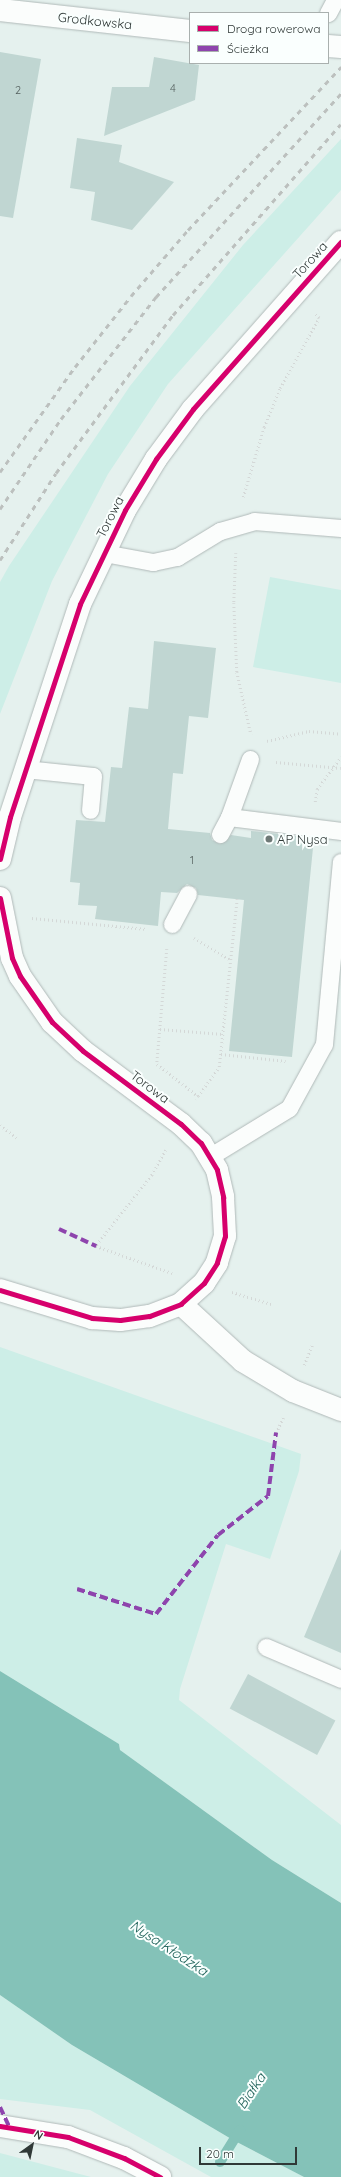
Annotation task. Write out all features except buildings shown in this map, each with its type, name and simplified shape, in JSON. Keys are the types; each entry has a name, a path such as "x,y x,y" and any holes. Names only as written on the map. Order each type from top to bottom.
{"street":[{"name":"Grodkowska","path":"0,10 189,31"},
{"path":"329,46 341,47"},
{"name":"Torowa","path":"0,858 25,769 80,604 125,510 156,460 194,409 341,242"},
{"name":"Torowa","path":"1,906 20,976 52,1022 82,1051 181,1124 201,1143 217,1170 223,1197 225,1236 217,1263 204,1283 181,1304"},
{"path":"0,1290 92,1318 120,1320 149,1316 181,1304 243,1362 293,1391 341,1410"},
{"path":"0,2126 68,2137 124,2158 160,2177"}],"lane":[{"path":"329,12 335,0"},
{"path":"104,553 153,562 177,557 220,531 254,520 341,528"},
{"path":"220,834 229,817 250,759"},
{"path":"25,769 93,776 90,810"},
{"path":"229,817 341,830"},
{"path":"209,1157 289,1108 324,1044 336,973 341,862"},
{"path":"172,924 188,894"},
{"path":"266,1647 341,1679"}],"path":[{"path":"341,734 309,731 254,745 250,759 341,768"},
{"path":"317,789 341,757"},
{"path":"198,1096 220,1067 238,899"},
{"path":"1,906 153,930"},
{"path":"160,1029 223,1034"},
{"path":"221,1054 313,1064"},
{"path":"0,1125 17,1138"},
{"path":"204,1283 271,1304"}],"shaded area":[{"path":"341,139 341,190 168,384 108,474 52,581 0,714 0,582 9,566 130,386 243,245"},
{"path":"270,577 341,590 341,683 253,667"},
{"path":"0,1347 301,1454 299,1471 270,1559 226,1544 180,1689 179,1700 341,1825 341,1903 272,1860 120,1750 119,1744 0,1671"},
{"path":"0,1995 72,2045 233,2140 304,2177 211,2177 90,2110 0,2099"},
{"path":"0,2153 91,2177 0,2177"}],"water":[{"name":"Nysa Kłodzka","path":"0,1671 119,1744 120,1750 272,1860 341,1903 341,2177 304,2177 233,2140 72,2045 0,1995"}],"waterway":[{"name":"Białka","path":"220,2162 240,2130"}],"railway":[{"path":"0,472 75,367 131,296 188,230 341,67"},
{"path":"0,509 61,419 156,297 341,94"},
{"path":"0,560 56,473 173,315 341,124"}],"marked path":[{"path":"59,1229 96,1246"},
{"path":"77,1589 156,1614 218,1535 268,1496 276,1433"},
{"path":"0,2107 10,2128"}],"cycle path":[{"path":"0,859 10,817 80,604 125,510 156,459 193,409 341,242"},
{"path":"0,898 12,958 20,976 52,1022 83,1051 181,1124 201,1143 217,1170 223,1197 225,1236 217,1263 204,1283 181,1304 149,1316 120,1320 92,1318 0,1290"},
{"path":"0,2126 68,2137 124,2158 160,2177"}],"place":[{"name":"AP Nysa","path":"269,839"}]}
